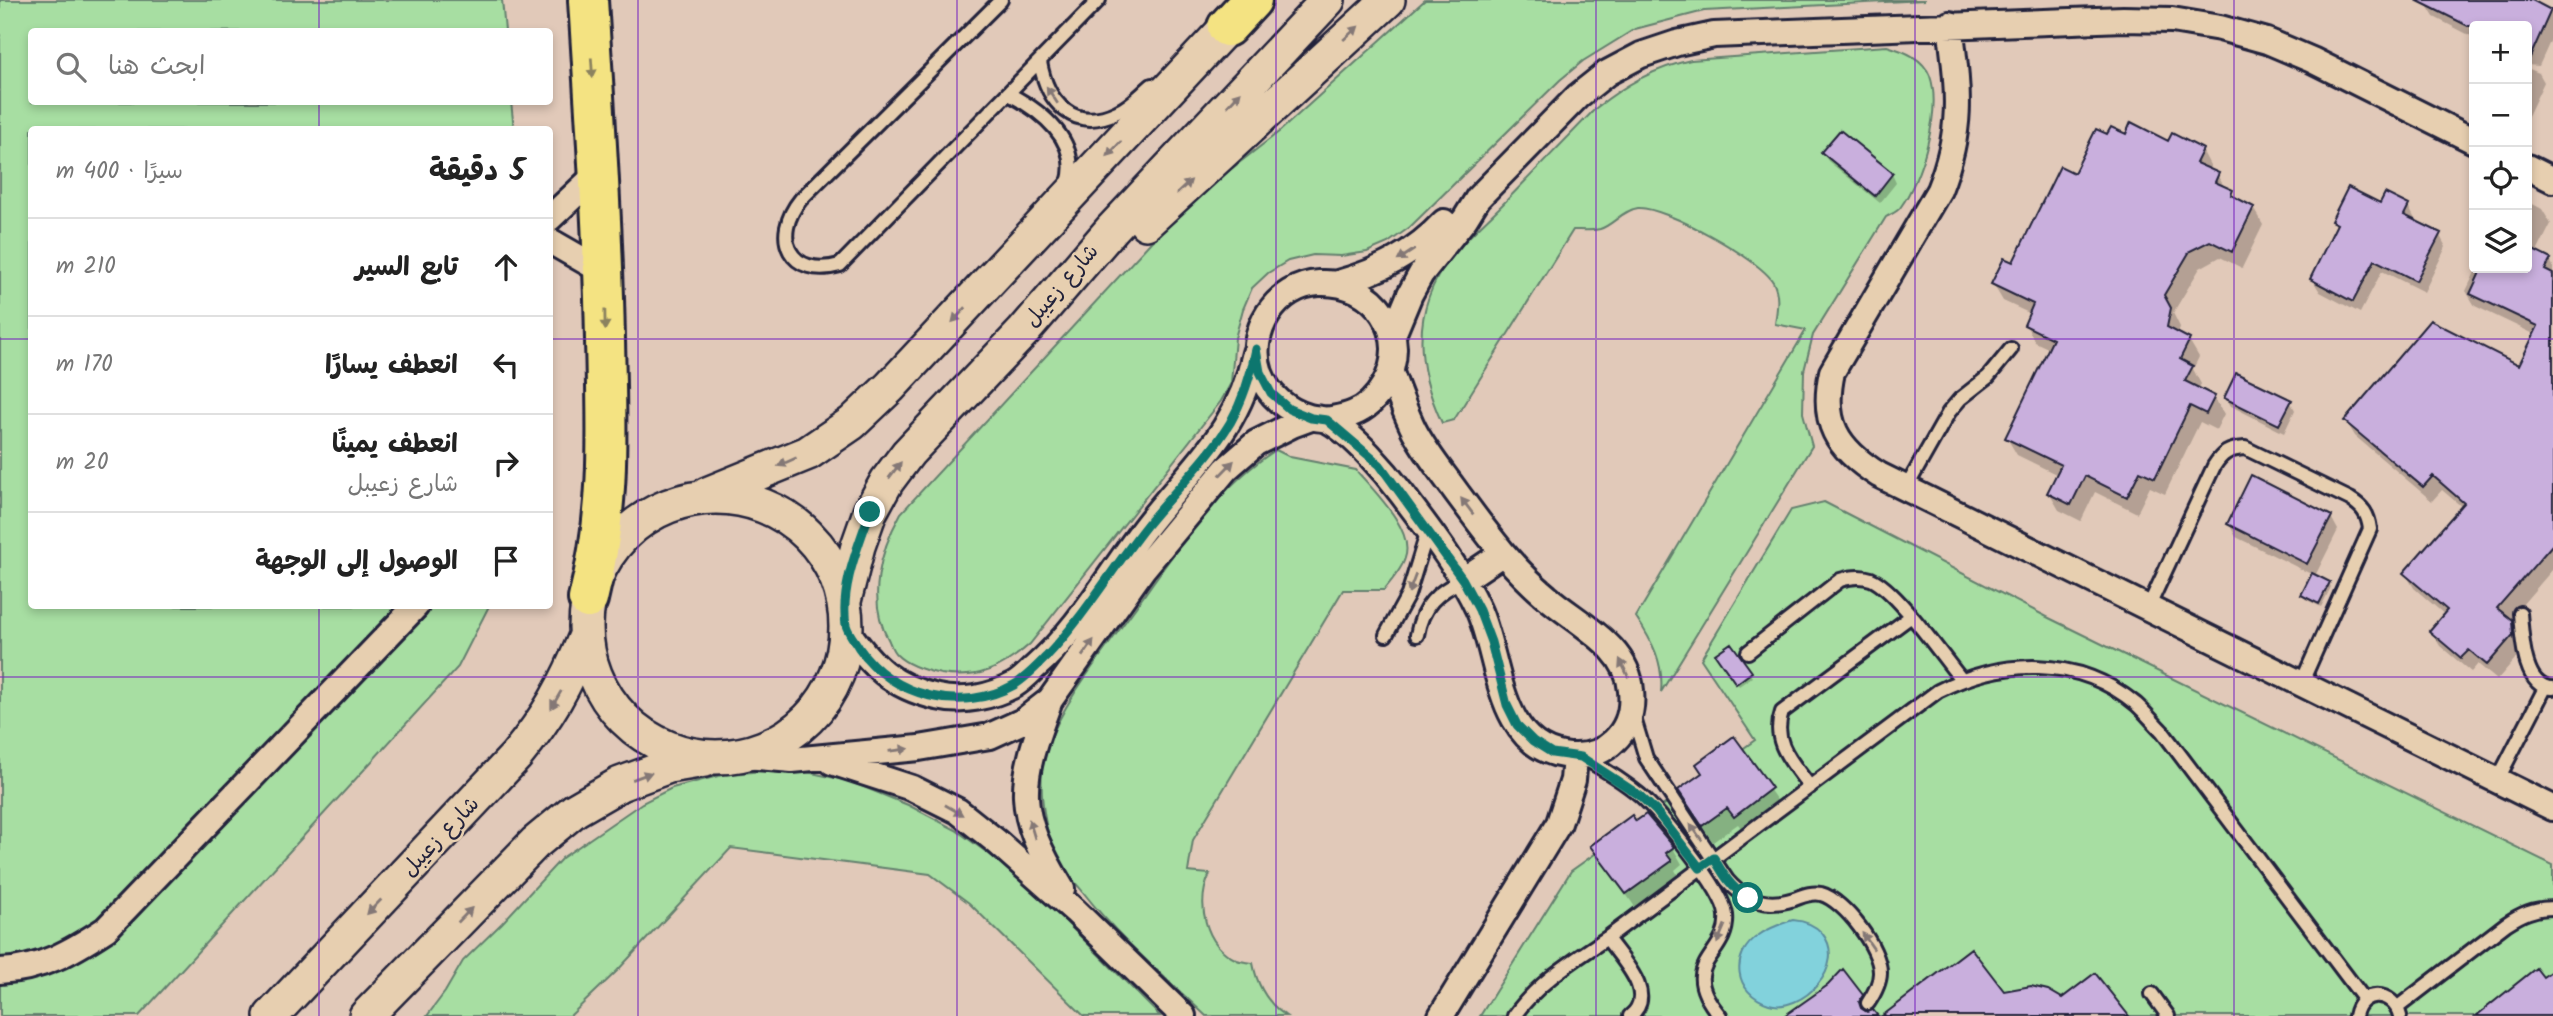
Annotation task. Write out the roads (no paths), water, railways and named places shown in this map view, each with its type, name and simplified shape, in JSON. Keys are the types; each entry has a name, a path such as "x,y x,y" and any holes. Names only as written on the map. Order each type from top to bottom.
{"highway":[{"path":"588,0 604,272 607,492 597,564 588,599"}],"main road":[{"name":"شارع زعيبل","path":"727,756 769,746 800,726 825,698 841,665 845,615 866,524 887,481 908,453 1024,331 1112,229 1328,0"},
{"path":"1024,331 1094,273 1388,0"},
{"path":"727,756 682,752 645,736 615,710 595,677 585,638 588,599 602,562 627,531 659,509 697,498 808,453 852,423 890,387 1057,211 1240,13"},
{"path":"697,498 737,498 774,510 796,525 806,533 830,564 845,615"},
{"name":"شارع زعيبل","path":"271,1016 516,756 545,720 568,680 585,638"},
{"path":"366,1016 535,843 575,810 620,784 669,766 727,756"}],"street":[{"path":"1393,335 1421,274 1465,219 1478,198 1578,96 1608,73 1641,55 1677,43 1723,34 1950,24 2172,20 2220,28 2267,41 2312,60 2469,138"},
{"path":"1950,24 1958,108 1956,136 1949,164 1938,190 1832,372 1827,396 1830,421 1840,443 1857,461 1906,488 2553,808"},
{"path":"2532,170 2553,180"},
{"path":"553,215 599,172"},
{"path":"1338,283 1402,258 1421,245 1456,211 1478,198"},
{"path":"553,244 604,272"},
{"path":"845,615 864,655 887,677 917,693 951,700 986,696 1016,684 1061,640 1145,527 1230,423 1247,387 1261,326 1273,305 1292,290 1314,283 1338,283 1357,289 1373,301 1386,317 1393,335 1395,354 1391,373 1377,397 1355,413 1292,425 1256,443 1226,469 1143,569 1050,700 1027,763 1025,793 1029,822 1039,850 1075,911"},
{"path":"1256,349 1260,372 1271,393 1289,409 1319,419 1380,465 1428,529 1463,580 1479,610 1491,642 1507,705 1517,725 1533,741 1552,753 1578,757 1596,753 1615,740 1628,722 1632,708 1629,673 1604,641 1547,597 1503,553 1430,457 1414,430 1391,373"},
{"path":"1463,580 1503,553"},
{"path":"0,971 20,970 66,956 106,929 413,609"},
{"path":"727,756 822,759 953,744 990,736 1023,722 1050,700"},
{"path":"1441,1016 1559,823 1578,757"},
{"path":"822,759 912,788 958,811 1075,911 1183,1016"}],"lane":[{"path":"1001,0 796,205 785,228 787,244 795,258 808,267 825,270 841,265 1099,0"},
{"path":"1040,62 1046,88 1062,108 1072,115 1105,117 1133,102 1240,13"},
{"path":"1009,94 1037,110 1066,144 1071,159 1071,174 1057,211"},
{"path":"1906,488 1949,412 1960,399 1989,377 2011,349"},
{"path":"2148,608 2214,466 2221,455 2232,449 2245,449 2350,499 2361,506 2368,516 2370,529 2301,684"},
{"path":"1387,635 1408,595 1428,529"},
{"path":"1748,652 1840,580 1853,576 1869,578 1894,595 1961,680"},
{"path":"1417,635 1419,620 1431,600 1449,586 1463,580"},
{"path":"2497,781 2549,688 2538,685 2531,673 2520,613"},
{"path":"1810,787 1779,738 1778,724 1782,712 1910,617"},
{"path":"1514,1016 1541,984 1607,938 1938,691 1961,680 1996,669 2033,666 2070,671 2105,683 2135,703 2162,731 2364,999"},
{"path":"1632,708 1646,758 1737,892 1762,903 1777,904 1810,894 1820,894 1838,905 1871,942 1878,957 1880,974 1876,990 1868,1003"},
{"path":"1578,757 1639,795 1656,811 1717,890 1727,916 1724,930 1702,973 1702,988 1708,1002 1720,1016"},
{"path":"1639,795 1658,778"},
{"path":"2354,1016 2358,1005 2373,995 2383,995 2391,1000 2399,1012 2506,924 2523,914 2542,908 2553,908"},
{"path":"1607,938 1641,989 1639,1006 1630,1016"},
{"path":"2152,994 2168,1016"}],"water":[{"path":"1793,920 1816,927 1822,933 1829,946 1830,959 1826,973 1818,985 1795,1002 1769,1004 1748,991 1740,973 1740,963 1749,943 1771,928"}]}
